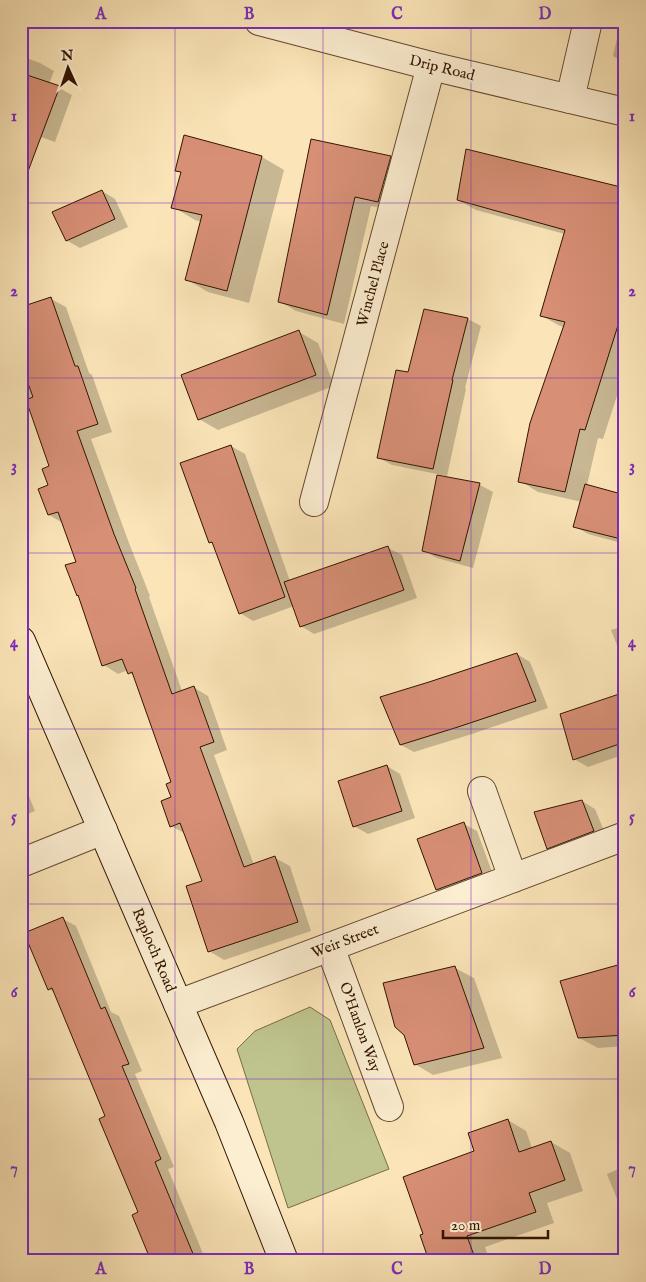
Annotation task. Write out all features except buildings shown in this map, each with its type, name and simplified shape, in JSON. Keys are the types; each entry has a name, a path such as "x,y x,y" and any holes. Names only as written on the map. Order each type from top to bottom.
{"street":[{"name":"Drip Road","path":"259,21 431,66 625,112"},
{"path":"570,99 588,21"},
{"name":"Winchel Place","path":"314,502 431,66"},
{"name":"Raploch Road","path":"21,641 229,1122 284,1261"},
{"path":"482,791 512,878"},
{"path":"21,863 102,830"},
{"name":"Weir Street","path":"178,1004 625,836"},
{"name":"O'Hanlon Way","path":"330,947 389,1108"}],"green space":[{"path":"310,1007 330,1020 389,1169 288,1208 237,1049 255,1031"}]}
